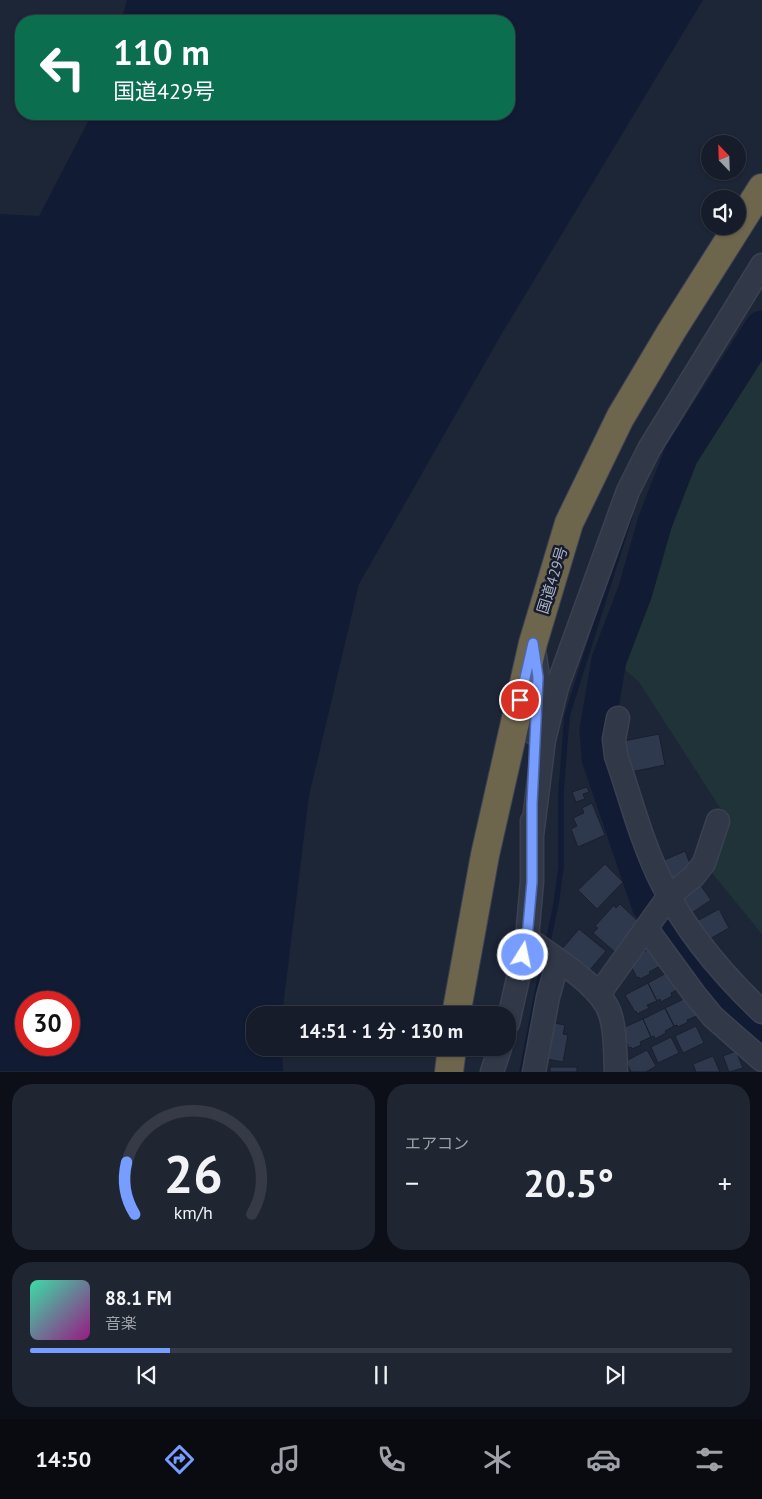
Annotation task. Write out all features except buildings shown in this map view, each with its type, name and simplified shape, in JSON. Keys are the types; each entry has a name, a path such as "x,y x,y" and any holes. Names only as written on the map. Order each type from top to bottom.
{"highway":[{"name":"国道429号","path":"458,1006 485,854 533,643 570,523 620,418 676,323 762,188"},
{"path":"449,1072 451,1056"}],"street":[{"path":"532,836 544,740 556,687 628,491 649,449 762,265"},
{"path":"512,1006 527,938 532,882 532,804 538,677 533,643"},
{"path":"618,718 614,739 616,756 660,878 669,896 719,968 762,1012"},
{"path":"599,994 669,896 694,876 704,864 718,821"},
{"path":"646,928 713,1017 762,1060"},
{"path":"527,938 587,982 606,1002 612,1017 616,1072"},
{"path":"534,1072 548,998 558,961"},
{"path":"492,1072 497,1056"}],"green space":[{"path":"762,345 762,934 712,873 726,817 639,682 621,666 655,556 690,454"}],"water":[{"path":"127,0 703,0 501,335 359,584 309,796 283,1006 246,1006 246,1056 282,1056 283,1071 0,1071 0,214 39,216 89,120 515,120 515,15 123,15"}],"waterway":[{"path":"762,328 681,455 655,522 635,592 609,660 597,730 599,758 649,905 718,997 762,1038"},
{"path":"547,946 561,868 561,792 567,716 630,516"},
{"path":"522,1072 544,957"}],"route":[{"path":"520,700 533,643 538,677 532,804 532,882 527,938 523,955"}]}
